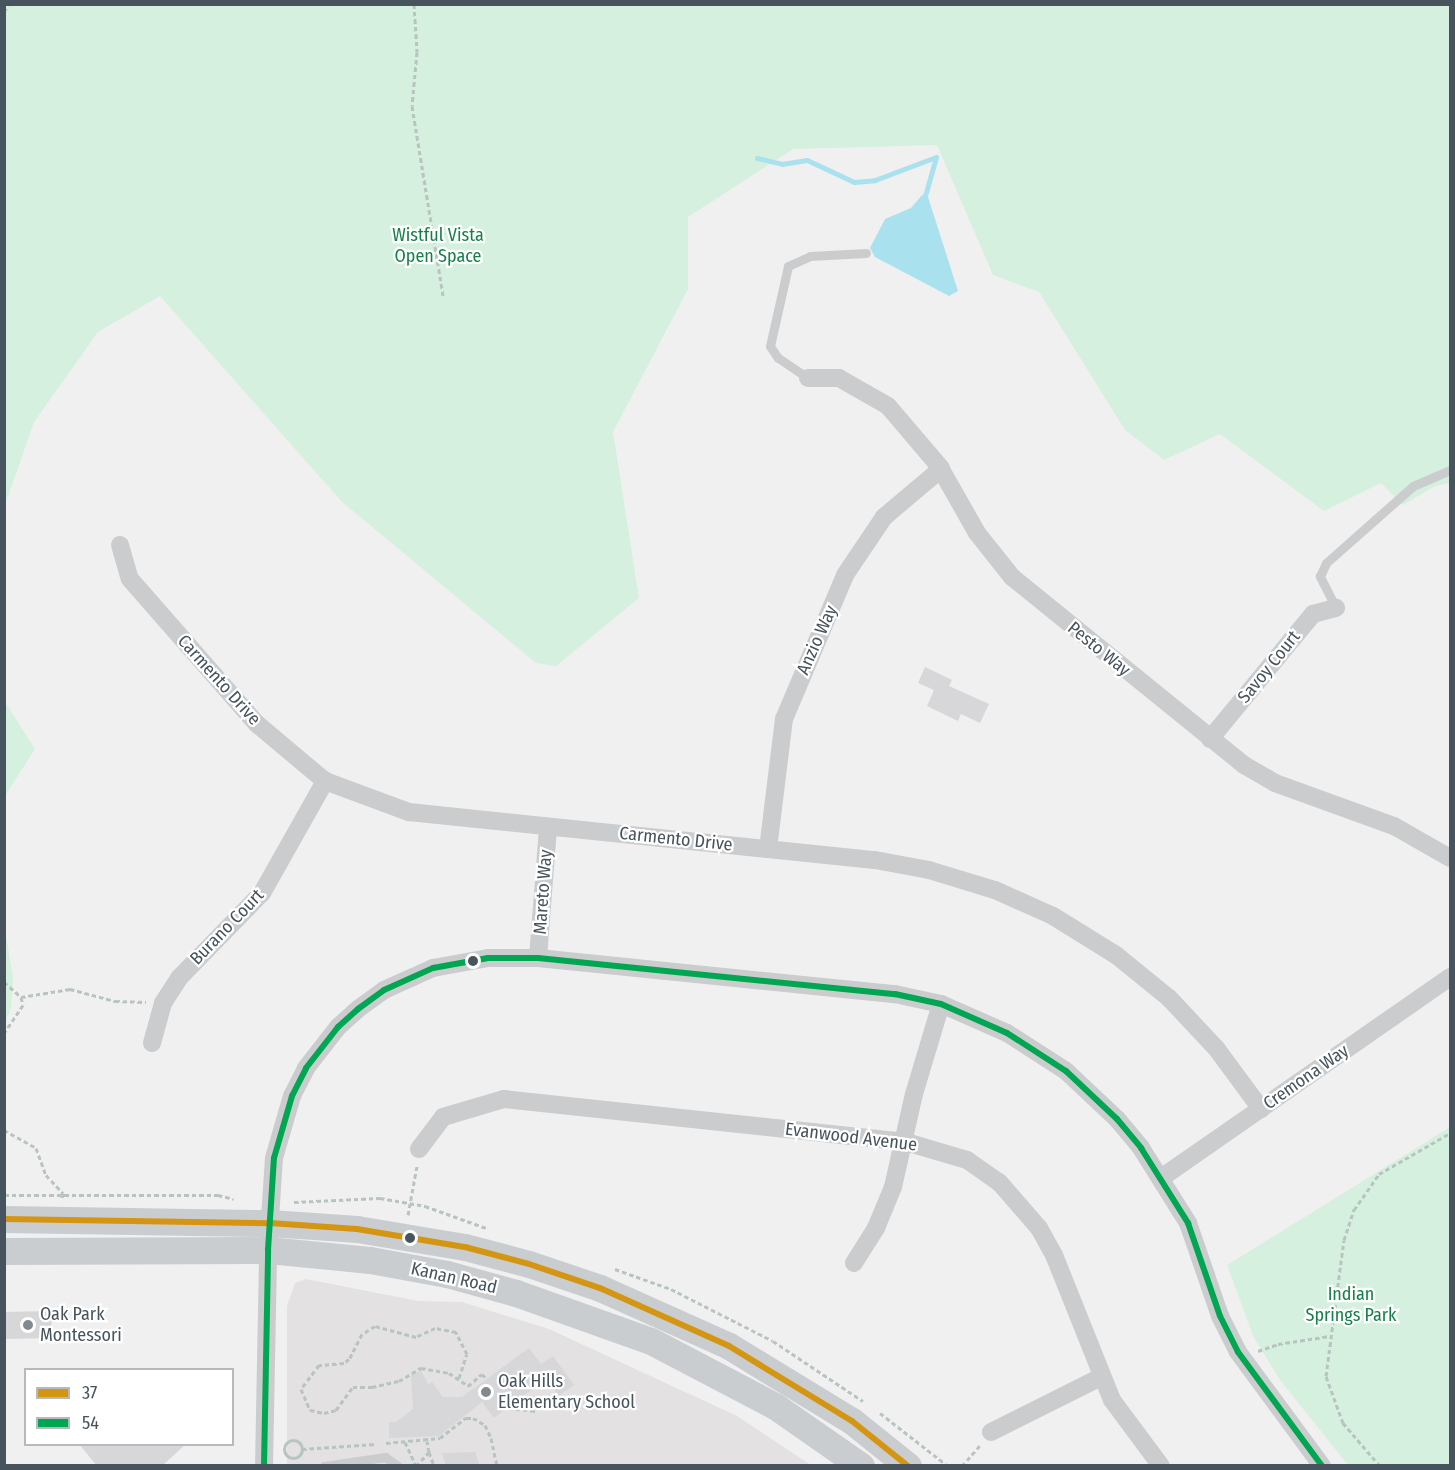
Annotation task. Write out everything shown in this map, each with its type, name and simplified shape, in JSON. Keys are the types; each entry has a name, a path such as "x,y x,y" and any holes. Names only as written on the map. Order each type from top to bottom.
{"main road":[{"name":"Kanan Road","path":"4,1219 270,1223 357,1229 465,1247 600,1288 729,1346 852,1421 908,1466"},
{"name":"Kanan Road","path":"4,1251 268,1250 370,1260 447,1274 585,1315 711,1370 775,1406 861,1466"}],"street":[{"name":"Pesto Way","path":"808,378 839,378 888,406 941,469 976,533 1012,577 1210,739 1275,783 1394,826 1450,858"},
{"name":"Anzio Way","path":"768,849 784,719 846,575 884,517 941,469"},
{"name":"Carmento Drive","path":"120,545 130,579 257,724 325,781 409,812 768,849 929,870 995,890 1053,916 1116,955 1169,998 1216,1048 1261,1109"},
{"name":"Savoy Court","path":"1210,739 1313,614 1336,608"},
{"name":"Burano Court","path":"152,1043 163,1003 194,960 262,893 325,781"},
{"name":"Mareto Way","path":"538,958 548,827"},
{"path":"264,1466 268,1250 274,1158 283,1120 306,1068 338,1027 384,990 433,968 488,958 538,958 895,994 941,1004 1007,1033 1066,1071 1117,1119 1161,1178 1188,1223 1220,1316 1243,1359 1322,1466"},
{"name":"Cremona Way","path":"1161,1178 1450,977"},
{"path":"854,1263 894,1187 915,1094 941,1004"},
{"name":"Evanwood Avenue","path":"419,1149 443,1117 504,1099 906,1142 967,1160 999,1182 1023,1206 1054,1255 1101,1377 1128,1424 1161,1466"},
{"path":"991,1432 1101,1377"}],"lane":[{"path":"808,378 778,358 770,346 788,266 810,256 866,254"},
{"path":"1336,608 1320,576 1326,563 1413,486 1450,470"},
{"path":"324,1466 385,1457 398,1466"}],"path":[{"path":"4,12 9,4"},
{"path":"414,4 417,52 412,106 443,295"},
{"path":"4,982 21,997 21,1014 4,1034"},
{"path":"21,997 70,989 115,1001 163,1003"},
{"path":"4,1130 36,1148 46,1175 63,1192"},
{"path":"1380,1466 1343,1423 1326,1376 1329,1336 1344,1240 1365,1190 1379,1174 1450,1133"},
{"path":"409,1211 419,1149"},
{"path":"4,1195 63,1192 91,1196 218,1195 245,1202"},
{"path":"459,1378 467,1354 456,1332 435,1328 416,1337 375,1326 362,1334 349,1359 344,1363 319,1365 301,1389 310,1410 324,1413 336,1410 353,1387 372,1387 399,1381 421,1368 433,1368 459,1378 468,1386 482,1374 487,1379"},
{"path":"1243,1359 1278,1344 1329,1336"},
{"path":"508,1408 536,1411"},
{"path":"302,1449 294,1440 285,1443 283,1449 293,1459 302,1449 427,1441 440,1438 466,1418 473,1418 485,1425 491,1438 497,1466"},
{"path":"962,1466 991,1432"},
{"path":"427,1441 434,1466"},
{"path":"405,1442 416,1466 429,1452"}],"shaded area":[{"name":"Oak Hills Elementary School","path":"306,1279 418,1301 462,1302 549,1329 737,1416 811,1465 287,1466 287,1306 295,1283"}],"green space":[{"name":"Wistful Vista Open Space","path":"5,5 1450,5 1450,483 1435,486 1403,505 1381,483 1324,511 1220,434 1164,460 1125,430 1039,292 993,275 937,145 793,149 688,217 688,289 613,432 639,598 556,666 536,663 342,502 160,296 98,332 34,422 5,505"},
{"path":"4,702 35,749 5,796"},
{"path":"5,929 13,978 11,1008 5,1022"},
{"name":"Indian Springs Park","path":"1450,1127 1450,1465 1348,1465 1280,1380 1253,1336 1227,1265"}],"water":[{"path":"922,195 928,197 958,291 949,296 875,257 870,248 885,219 911,208"}],"building":[{"path":"925,667 952,680 949,686 989,704 980,723 961,714 958,721 927,706 934,690 918,683"},
{"name":"Oak Park Montessori","path":"51,1311 52,1338 4,1339 4,1312"},
{"path":"529,1348 541,1364 553,1356 574,1385 559,1396 546,1379 494,1418 482,1402 439,1436 389,1438 389,1422 396,1422 413,1409 411,1375 421,1370 428,1384 432,1382 443,1397 462,1397"},
{"path":"81,1446 184,1446 162,1466 97,1466"},
{"path":"475,1452 480,1466 446,1466 442,1453"}],"waterway":[{"path":"757,158 782,164 807,160 854,182 875,180 936,157 925,196"}],"transit line":[{"name":"54","path":"264,1466 268,1250 274,1158 292,1096 306,1068 338,1027 384,990 433,968 488,958 538,958 895,994 941,1004 1007,1033 1066,1071 1117,1119 1141,1148 1188,1223 1220,1316 1238,1352 1322,1466"},
{"name":"37","path":"4,1219 270,1223 357,1229 465,1247 529,1264 600,1288 729,1346 852,1421 908,1466"}],"place":[{"name":"Oak Park Montessori","path":"28,1325"},
{"name":"Oak Hills Elementary School","path":"486,1392"}]}
